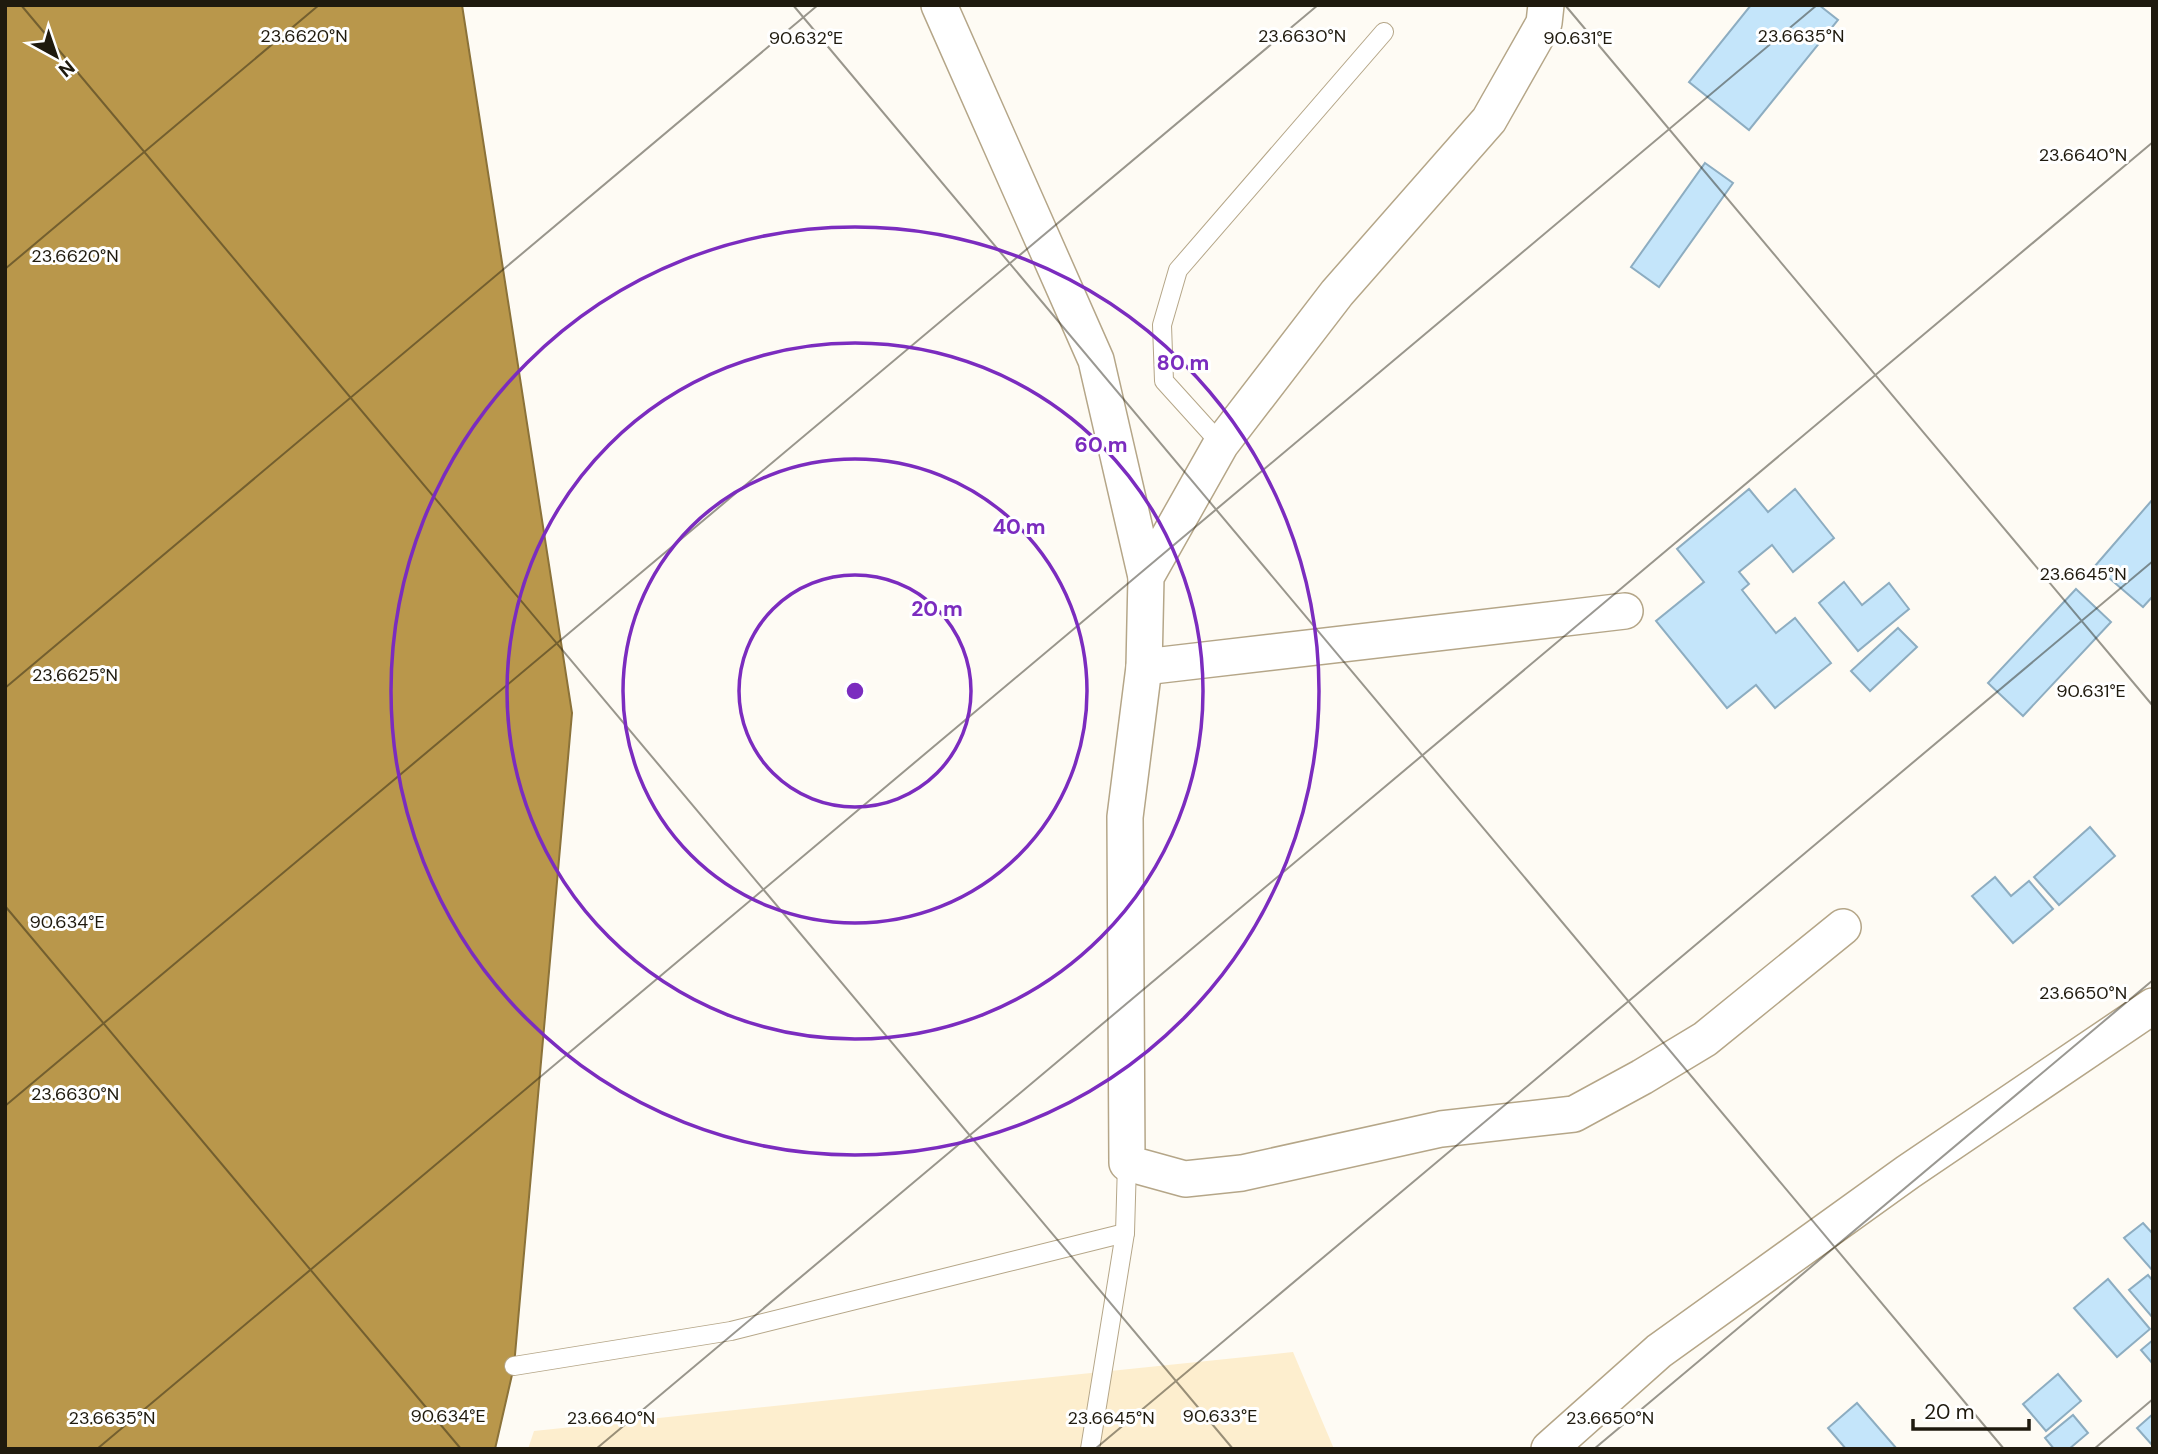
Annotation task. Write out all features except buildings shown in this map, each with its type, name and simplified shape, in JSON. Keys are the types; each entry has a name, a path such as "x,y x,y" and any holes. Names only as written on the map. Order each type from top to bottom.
{"street":[{"path":"939,5 1096,360 1146,577 1144,667 1125,817 1127,1163 1185,1179 1230,1174 1441,1129 1574,1114 1705,1039 1843,927"},
{"path":"1146,577 1221,444 1337,293 1489,120 1544,23 1546,5"},
{"path":"1144,667 1625,611"},
{"path":"1549,1449 1659,1351 1908,1172 2153,1006"}],"lane":[{"path":"1221,444 1164,381 1162,325 1178,270 1384,32"},
{"path":"1090,1449 1125,1233 1127,1163"},
{"path":"514,1366 731,1331 1125,1233"}],"shaded area":[{"path":"5,5 462,5 572,713 514,1366 495,1449 5,1449"},
{"path":"1293,1352 1334,1449 528,1449 534,1431"}]}
